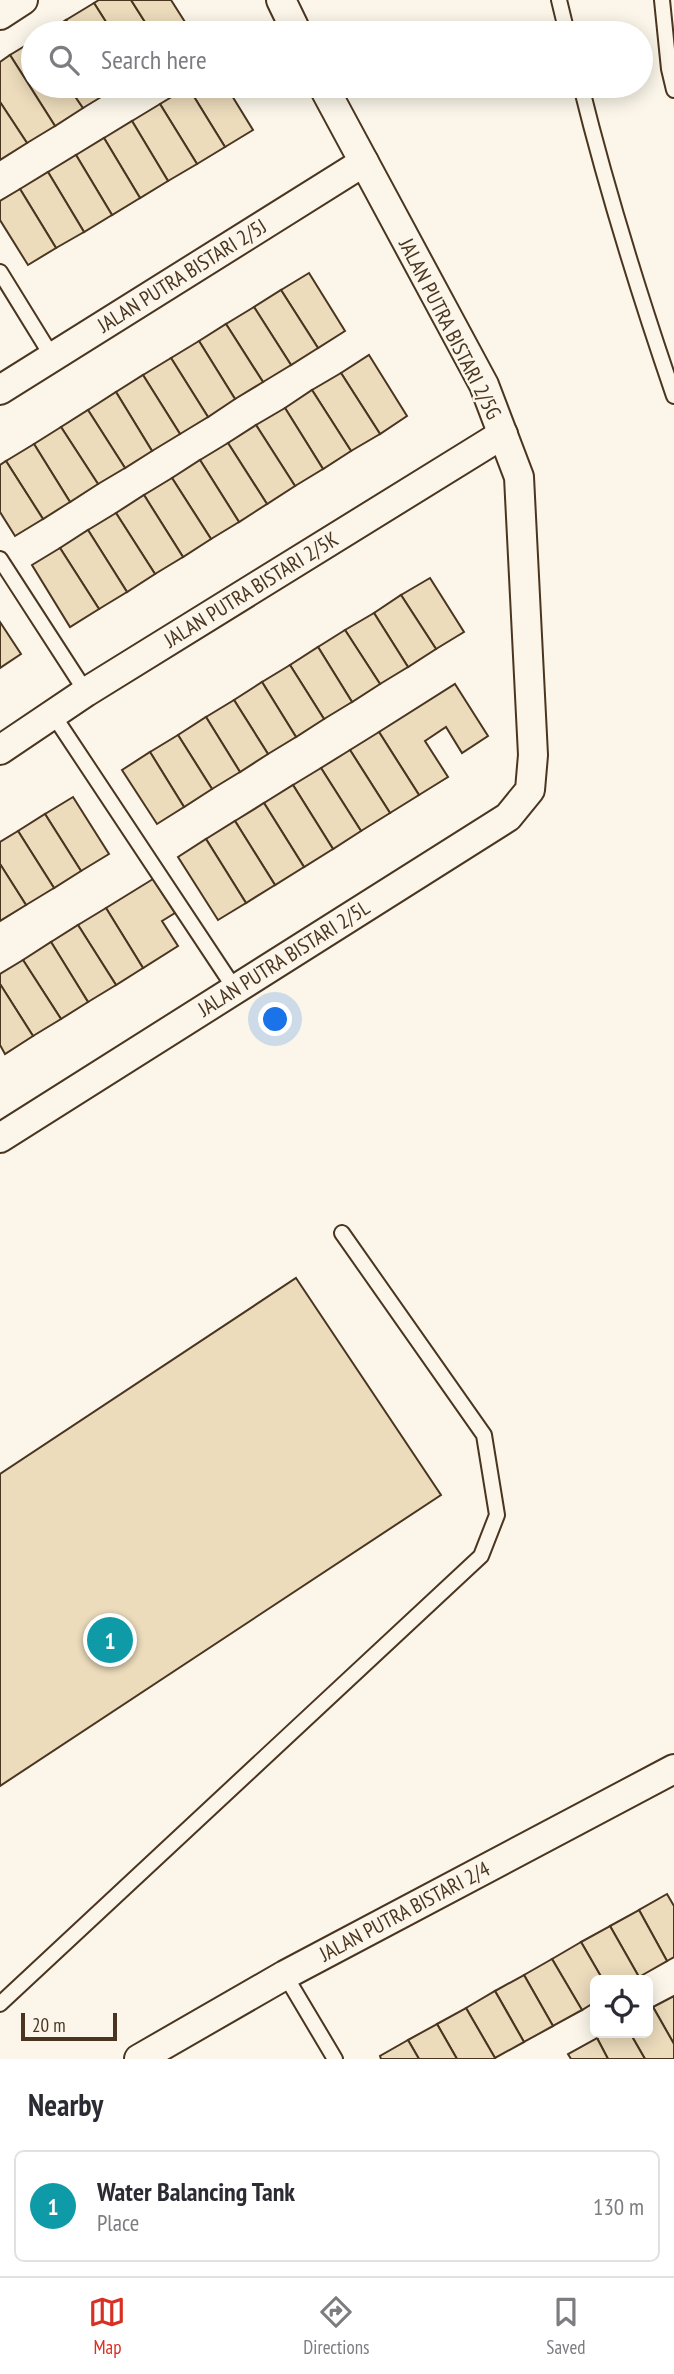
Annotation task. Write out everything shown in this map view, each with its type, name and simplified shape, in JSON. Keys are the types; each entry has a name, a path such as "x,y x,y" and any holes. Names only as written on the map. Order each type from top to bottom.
{"street":[{"path":"0,15 23,0"},
{"path":"281,0 291,21"},
{"name":"JALAN PUTRA BISTARI 2/5G","path":"329,98 484,385 519,477 533,755"},
{"name":"JALAN PUTRA BISTARI 2/5J","path":"0,390 364,162"},
{"name":"JALAN PUTRA BISTARI 2/5K","path":"0,750 86,692 503,434"},
{"name":"JALAN PUTRA BISTARI 2/5L","path":"0,1138 508,817 530,790 533,755"},
{"name":"JALAN PUTRA BISTARI 2/4","path":"139,2059 285,1975 674,1769"}],"lane":[{"path":"559,0 565,21"},
{"path":"662,0 669,69 674,90"},
{"path":"584,98 600,164 646,316 674,396"},
{"path":"0,272 53,358"},
{"path":"0,559 86,692"},
{"path":"54,716 235,989"},
{"path":"0,2004 481,1556 497,1515 484,1435 342,1233"},
{"path":"285,1975 335,2059"}],"building":[{"path":"99,0 131,0 144,21 105,21 94,3"},
{"path":"131,0 171,0 184,21 144,21"},
{"path":"94,3 105,21 67,21"},
{"path":"21,48 21,72 10,55"},
{"path":"10,55 21,72 21,98 37,98 55,126 27,143 0,102 0,62"},
{"path":"37,98 76,98 83,108 55,126"},
{"path":"76,98 99,98 83,108"},
{"path":"170,98 195,98 225,147 197,164 160,104"},
{"path":"195,98 233,98 253,130 225,147"},
{"path":"0,102 27,143 0,160"},
{"path":"160,104 197,164 168,181 132,121"},
{"path":"132,121 168,181 140,198 104,138"},
{"path":"104,138 140,198 112,215 76,155"},
{"path":"76,155 112,215 84,232 48,172"},
{"path":"48,172 84,232 56,248 20,189"},
{"path":"20,189 56,248 28,265 0,220 0,201"},
{"path":"309,273 345,331 318,348 281,290"},
{"path":"281,290 318,348 291,365 254,307"},
{"path":"254,307 291,365 263,382 226,324"},
{"path":"226,324 263,382 235,399 199,341"},
{"path":"199,341 235,399 208,417 171,358"},
{"path":"369,355 407,416 380,434 341,373"},
{"path":"171,358 208,417 180,434 143,375"},
{"path":"341,373 380,434 351,451 312,390"},
{"path":"143,375 180,434 152,451 116,392"},
{"path":"312,390 351,451 323,469 285,408"},
{"path":"116,392 152,451 125,468 88,410"},
{"path":"285,408 323,469 295,486 256,425"},
{"path":"88,410 125,468 98,484 61,427"},
{"path":"256,425 295,486 267,504 228,443"},
{"path":"61,427 98,484 70,502 34,444"},
{"path":"228,443 267,504 239,522 200,460"},
{"path":"34,444 70,502 43,519 6,461"},
{"path":"200,460 239,522 211,539 172,478"},
{"path":"6,461 43,519 15,536 0,512 0,465"},
{"path":"172,478 211,539 183,557 144,495"},
{"path":"144,495 183,557 155,574 116,513"},
{"path":"116,513 155,574 127,592 88,530"},
{"path":"88,530 127,592 99,609 60,548"},
{"path":"60,548 99,609 70,627 32,565"},
{"path":"430,578 464,632 436,649 401,595"},
{"path":"401,595 436,649 408,667 374,613"},
{"path":"374,613 408,667 380,684 345,630"},
{"path":"0,622 21,654 0,668"},
{"path":"345,630 380,684 352,702 318,647"},
{"path":"318,647 352,702 324,719 290,665"},
{"path":"290,665 324,719 296,737 262,682"},
{"path":"262,682 296,737 268,754 234,700"},
{"path":"455,684 488,736 462,753 446,727 425,741 448,777 419,795 379,732"},
{"path":"234,700 268,754 240,772 206,717"},
{"path":"206,717 240,772 212,789 178,735"},
{"path":"379,732 419,795 390,813 350,750"},
{"path":"178,735 212,789 184,807 150,752"},
{"path":"350,750 390,813 361,831 321,768"},
{"path":"150,752 184,807 157,824 122,770"},
{"path":"321,768 361,831 333,849 293,785"},
{"path":"293,785 333,849 304,867 264,803"},
{"path":"73,797 109,854 81,871 45,814"},
{"path":"264,803 304,867 275,885 235,821"},
{"path":"45,814 81,871 54,888 18,831"},
{"path":"235,821 275,885 246,903 206,839"},
{"path":"18,831 54,888 26,905 0,864 0,842"},
{"path":"206,839 246,903 218,920 178,857"},
{"path":"0,864 26,905 0,921"},
{"path":"153,879 175,913 162,921 178,946 143,968 106,908"},
{"path":"106,908 143,968 116,985 78,925"},
{"path":"78,925 116,985 88,1002 51,942"},
{"path":"51,942 88,1002 61,1019 23,960"},
{"path":"23,960 61,1019 33,1036 0,984 0,974"},
{"path":"0,984 33,1036 5,1054 0,1045"},
{"path":"296,1278 441,1495 0,1786 0,1474"},
{"path":"667,1894 674,1906 674,1957 667,1961 639,1910"},
{"path":"639,1910 667,1961 638,1975 610,1926"},
{"path":"610,1926 638,1975 600,1975 581,1942"},
{"path":"581,1942 600,1975 590,1975 590,2005 582,2010 552,1959"},
{"path":"552,1959 582,2010 553,2026 524,1975"},
{"path":"524,1975 553,2026 524,2042 495,1991"},
{"path":"495,1991 524,2042 495,2058 466,2008"},
{"path":"674,1996 674,2044 653,2007"},
{"path":"653,2007 674,2044 674,2059 645,2059 633,2038 653,2038"},
{"path":"466,2008 494,2059 457,2059 437,2024"},
{"path":"437,2024 457,2059 419,2059 408,2040"},
{"path":"597,2038 633,2038 645,2059 608,2059"},
{"path":"597,2038 608,2059 571,2059 568,2054"},
{"path":"408,2040 419,2059 381,2059 380,2056"}],"place":[{"name":"Water Balancing Tank","path":"110,1640"}]}
